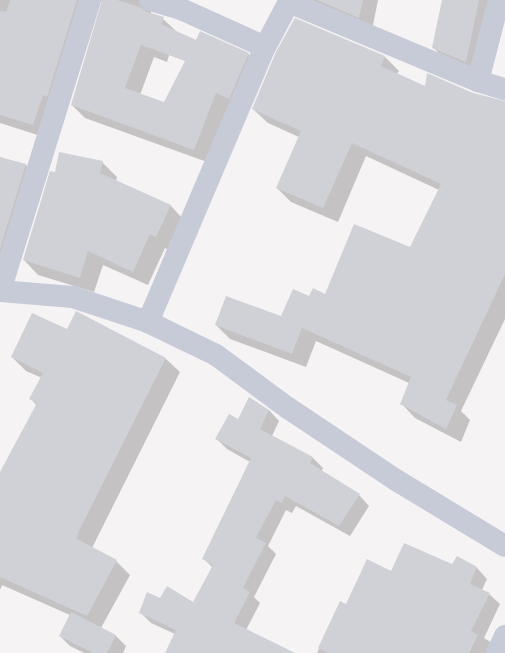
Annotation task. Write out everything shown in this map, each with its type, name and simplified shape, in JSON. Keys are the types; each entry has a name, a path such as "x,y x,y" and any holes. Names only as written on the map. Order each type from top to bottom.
{"street":[{"path":"90,0 0,291 73,297 148,322 216,355 288,408 396,480 505,546"},
{"path":"150,0 181,9 265,48"},
{"path":"478,81 499,0"},
{"path":"148,322 265,48 289,1 478,81 505,89"},
{"path":"497,653 505,636"}],"building":[{"path":"10,0 77,0 47,97 43,95 33,125 0,115 0,11 6,12"},
{"path":"102,0 117,0 140,7 147,12 164,17 161,24 196,40 200,31 249,53 229,99 216,93 194,150 71,105","holes":["141,45 185,61 164,102 125,88"]},
{"path":"317,0 363,0 359,18"},
{"path":"442,0 479,0 466,62 432,48"},
{"path":"295,18 385,56 381,66 425,86 427,73 473,93 505,101 505,274 446,400 457,405 446,429 400,404 411,377 302,328 292,354 215,325 226,296 281,316 293,289 309,296 313,288 325,294 354,224 410,247 441,184 352,143 323,208 276,188 301,131 252,109 276,52"},
{"path":"59,152 103,161 100,173 171,205 156,237 150,234 133,272 88,251 80,278 23,260 50,171 55,172"},
{"path":"0,157 26,164 0,249"},
{"path":"76,311 166,358 78,533 77,539 117,560 87,616 0,577 0,472 37,403 29,399 43,373 11,357 32,313 67,329"},
{"path":"249,397 269,410 260,429 313,457 310,463 360,494 339,526 285,496 282,503 276,500 256,538 266,543 243,588 250,592 234,623 295,653 165,653 176,630 139,613 147,592 160,598 167,586 193,602 213,565 202,559 251,458 215,439 229,414 238,419"},
{"path":"404,543 452,564 457,556 477,567 470,584 490,593 471,631 478,635 469,653 329,653 318,648 340,601 346,604 367,559 391,571"},
{"path":"71,612 116,635 107,653 93,653 59,636"}]}
